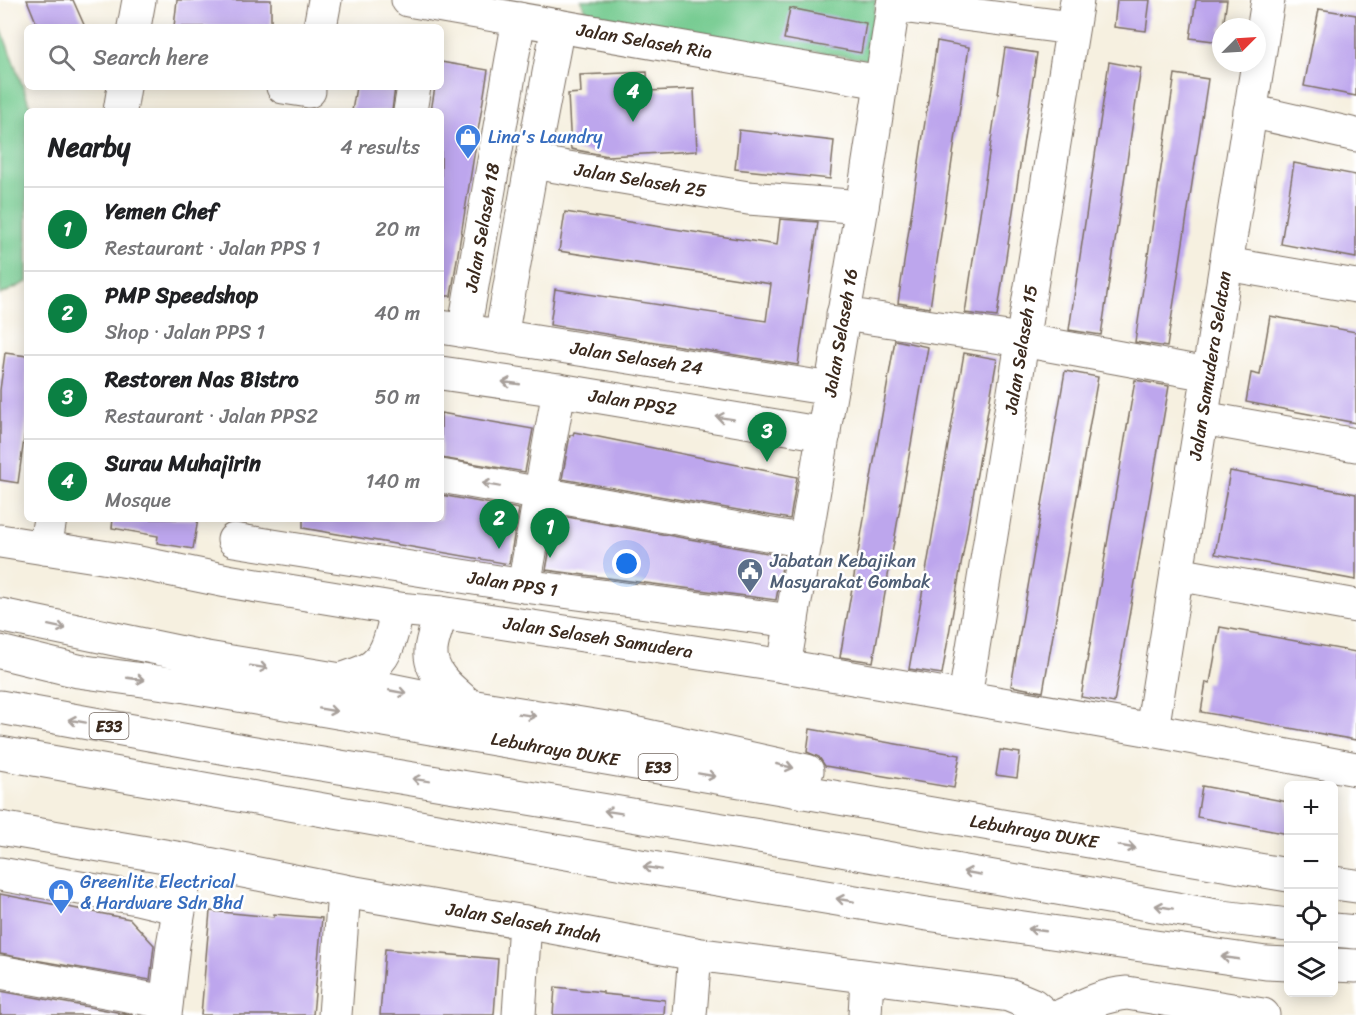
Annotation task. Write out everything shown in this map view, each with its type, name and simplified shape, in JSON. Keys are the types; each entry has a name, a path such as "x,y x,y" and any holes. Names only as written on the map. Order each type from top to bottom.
{"main road":[{"path":"135,24 139,0"},
{"path":"321,24 325,0"},
{"name":"Jalan Samudera Selatan","path":"1152,730 1268,0"},
{"path":"894,3 1074,14"},
{"name":"Jalan Selaseh 16","path":"784,666 862,207 894,3"},
{"name":"Jalan Selaseh Ria","path":"421,10 519,19 564,18 881,82"},
{"name":"Jalan Selaseh 15","path":"965,698 1074,14"},
{"name":"Jalan Selaseh 18","path":"501,337 532,162 564,18"},
{"name":"Jalan Selaseh 18","path":"452,329 519,19"},
{"path":"120,108 124,90"},
{"path":"410,108 414,90"},
{"path":"1250,111 1356,135"},
{"name":"Jalan Selaseh 25","path":"532,162 748,198 862,207"},
{"path":"1226,264 1356,286"},
{"path":"843,314 1022,340 1209,374"},
{"name":"Jalan Selaseh 24","path":"452,329 831,389"},
{"name":"Jalan PPS2","path":"444,373 824,434"},
{"path":"524,586 559,390"},
{"path":"1202,418 1356,445"},
{"path":"444,477 806,541"},
{"path":"227,581 236,530"},
{"name":"Jalan PPS 1","path":"236,530 524,586 792,621"},
{"name":"Jalan Selaseh Samudera","path":"0,541 47,533 134,562 227,581 398,609 784,666 1152,730 1356,769"},
{"path":"1177,573 1356,606"},
{"path":"341,680 368,670 382,658 398,609"},
{"path":"441,614 431,651 434,669 446,685 470,706"},
{"path":"0,615 201,657 341,680 470,706 625,730 827,776 1044,833"},
{"name":"Lebuhraya DUKE","path":"0,652 78,671 186,686 1284,874"},
{"name":"E33","path":"0,707 249,752 795,842 1222,917 1284,925"},
{"path":"0,753 927,914 1284,964"},
{"name":"Jalan Selaseh Indah","path":"0,828 694,954 1009,995 1033,1005 1045,1015"},
{"path":"0,972 166,1009 179,908 188,861"},
{"path":"0,874 137,898 179,908"},
{"path":"1338,884 1356,886"},
{"path":"335,1015 344,891"},
{"path":"519,1015 525,922"},
{"path":"1338,930 1356,932"},
{"path":"690,1015 694,954"},
{"path":"1338,965 1356,966"},
{"path":"865,1015 867,977"},
{"path":"1063,1015 1087,1003 1114,994 1127,993 1218,1011 1263,1015"}],"green space":[{"path":"581,0 876,0 869,60 589,17"},
{"path":"0,26 31,108 24,108 24,283 0,295"}],"building":[{"path":"27,0 73,0 84,24 37,24"},
{"path":"177,0 271,0 271,24 174,24"},
{"path":"1117,0 1150,0 1146,31 1114,27"},
{"path":"1196,0 1227,0 1224,18 1212,18 1212,41 1190,38"},
{"path":"790,8 866,23 861,53 784,39"},
{"path":"1319,9 1356,15 1356,96 1304,86"},
{"path":"937,41 969,47 930,308 898,303"},
{"path":"1005,48 1037,53 997,317 965,313"},
{"path":"1109,62 1141,68 1101,335 1069,330"},
{"path":"444,63 488,70 451,296 444,296 444,108 432,108 434,90 444,90"},
{"path":"647,72 648,91 694,89 697,151 608,156 571,149 568,94 581,93 580,75"},
{"path":"1175,74 1208,79 1167,347 1135,342"},
{"path":"356,90 395,90 392,108 352,108"},
{"path":"739,130 834,141 830,179 735,169"},
{"path":"1294,163 1356,175 1356,258 1281,244"},
{"path":"565,212 777,245 780,219 818,222 798,365 550,325 555,289 766,321 771,284 559,251"},
{"path":"1270,316 1356,332 1356,423 1246,402 1251,373 1260,375"},
{"path":"895,340 928,347 873,662 840,657"},
{"path":"5,353 24,356 24,439 18,483 0,480 0,390"},
{"path":"964,353 997,359 942,674 909,669"},
{"path":"1065,371 1098,377 1043,692 1011,686"},
{"path":"1135,380 1169,386 1114,703 1081,697"},
{"path":"444,414 533,429 525,472 444,458"},
{"path":"574,432 797,477 790,519 562,479 570,435"},
{"path":"1230,471 1356,494 1356,580 1215,554"},
{"path":"444,496 519,509 509,564 303,528 303,522 444,522"},
{"path":"556,515 784,556 776,600 546,570"},
{"path":"113,522 198,522 193,549 157,543 158,536 112,528"},
{"path":"1220,627 1356,652 1356,740 1201,712 1206,682 1210,683"},
{"path":"810,729 960,755 954,788 825,766 819,757 807,752"},
{"path":"1000,750 1020,753 1017,778 996,775"},
{"path":"1202,786 1284,801 1284,833 1197,817"},
{"path":"0,894 130,919 154,945 150,980 0,954"},
{"path":"210,911 274,917 274,914 322,918 313,1015 201,1015"},
{"path":"385,949 498,959 494,1015 380,1015"},
{"path":"555,987 665,1000 664,1015 553,1015"},
{"path":"0,991 133,1015 0,1015"}],"place":[{"name":"Surau Muhajirin","path":"633,122"},
{"name":"Lina's Laundry","path":"468,160"},
{"name":"Restoren Nas Bistro","path":"767,462"},
{"name":"PMP Speedshop","path":"499,549"},
{"name":"Yemen Chef","path":"550,558"},
{"name":"Jabatan Kebajikan Masyarakat Gombak","path":"750,594"},
{"name":"Greenlite Electrical & Hardware Sdn Bhd","path":"61,915"}]}
